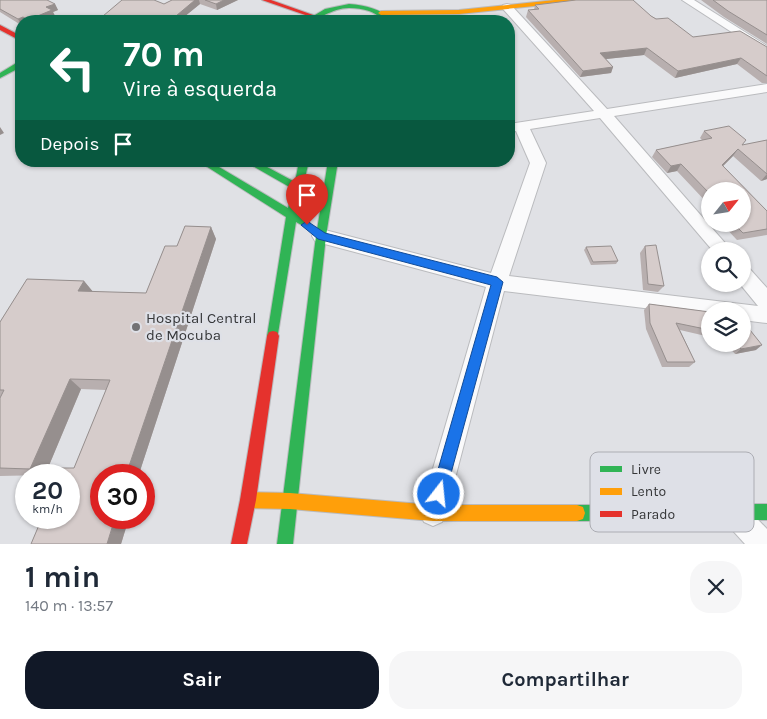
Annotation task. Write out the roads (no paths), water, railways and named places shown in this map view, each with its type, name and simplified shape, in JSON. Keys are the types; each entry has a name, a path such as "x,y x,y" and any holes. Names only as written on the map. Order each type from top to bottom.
{"main road":[{"path":"265,0 302,15"},
{"path":"295,0 324,10"},
{"path":"447,15 503,4 573,0"},
{"path":"315,15 324,10 354,6 379,15"},
{"path":"415,15 459,12"},
{"path":"0,27 15,36"},
{"path":"15,63 0,76 15,72"},
{"path":"212,167 292,214 321,236"},
{"path":"259,167 326,202"},
{"path":"239,544 248,500 292,214 303,167"},
{"path":"284,544 321,236 332,167"},
{"path":"248,500 290,501 434,513 590,512"},
{"path":"754,512 767,512"}],"street":[{"path":"688,0 767,52"},
{"path":"503,4 513,15"},
{"path":"515,17 603,113 716,242"},
{"path":"434,513 497,282 538,162 515,127 767,88"},
{"path":"321,236 497,282 701,307"},
{"path":"751,283 767,302"},
{"path":"751,313 767,315"},
{"path":"751,532 763,544"}],"place":[{"name":"Hospital Central de Mocuba","path":"136,327"}]}
